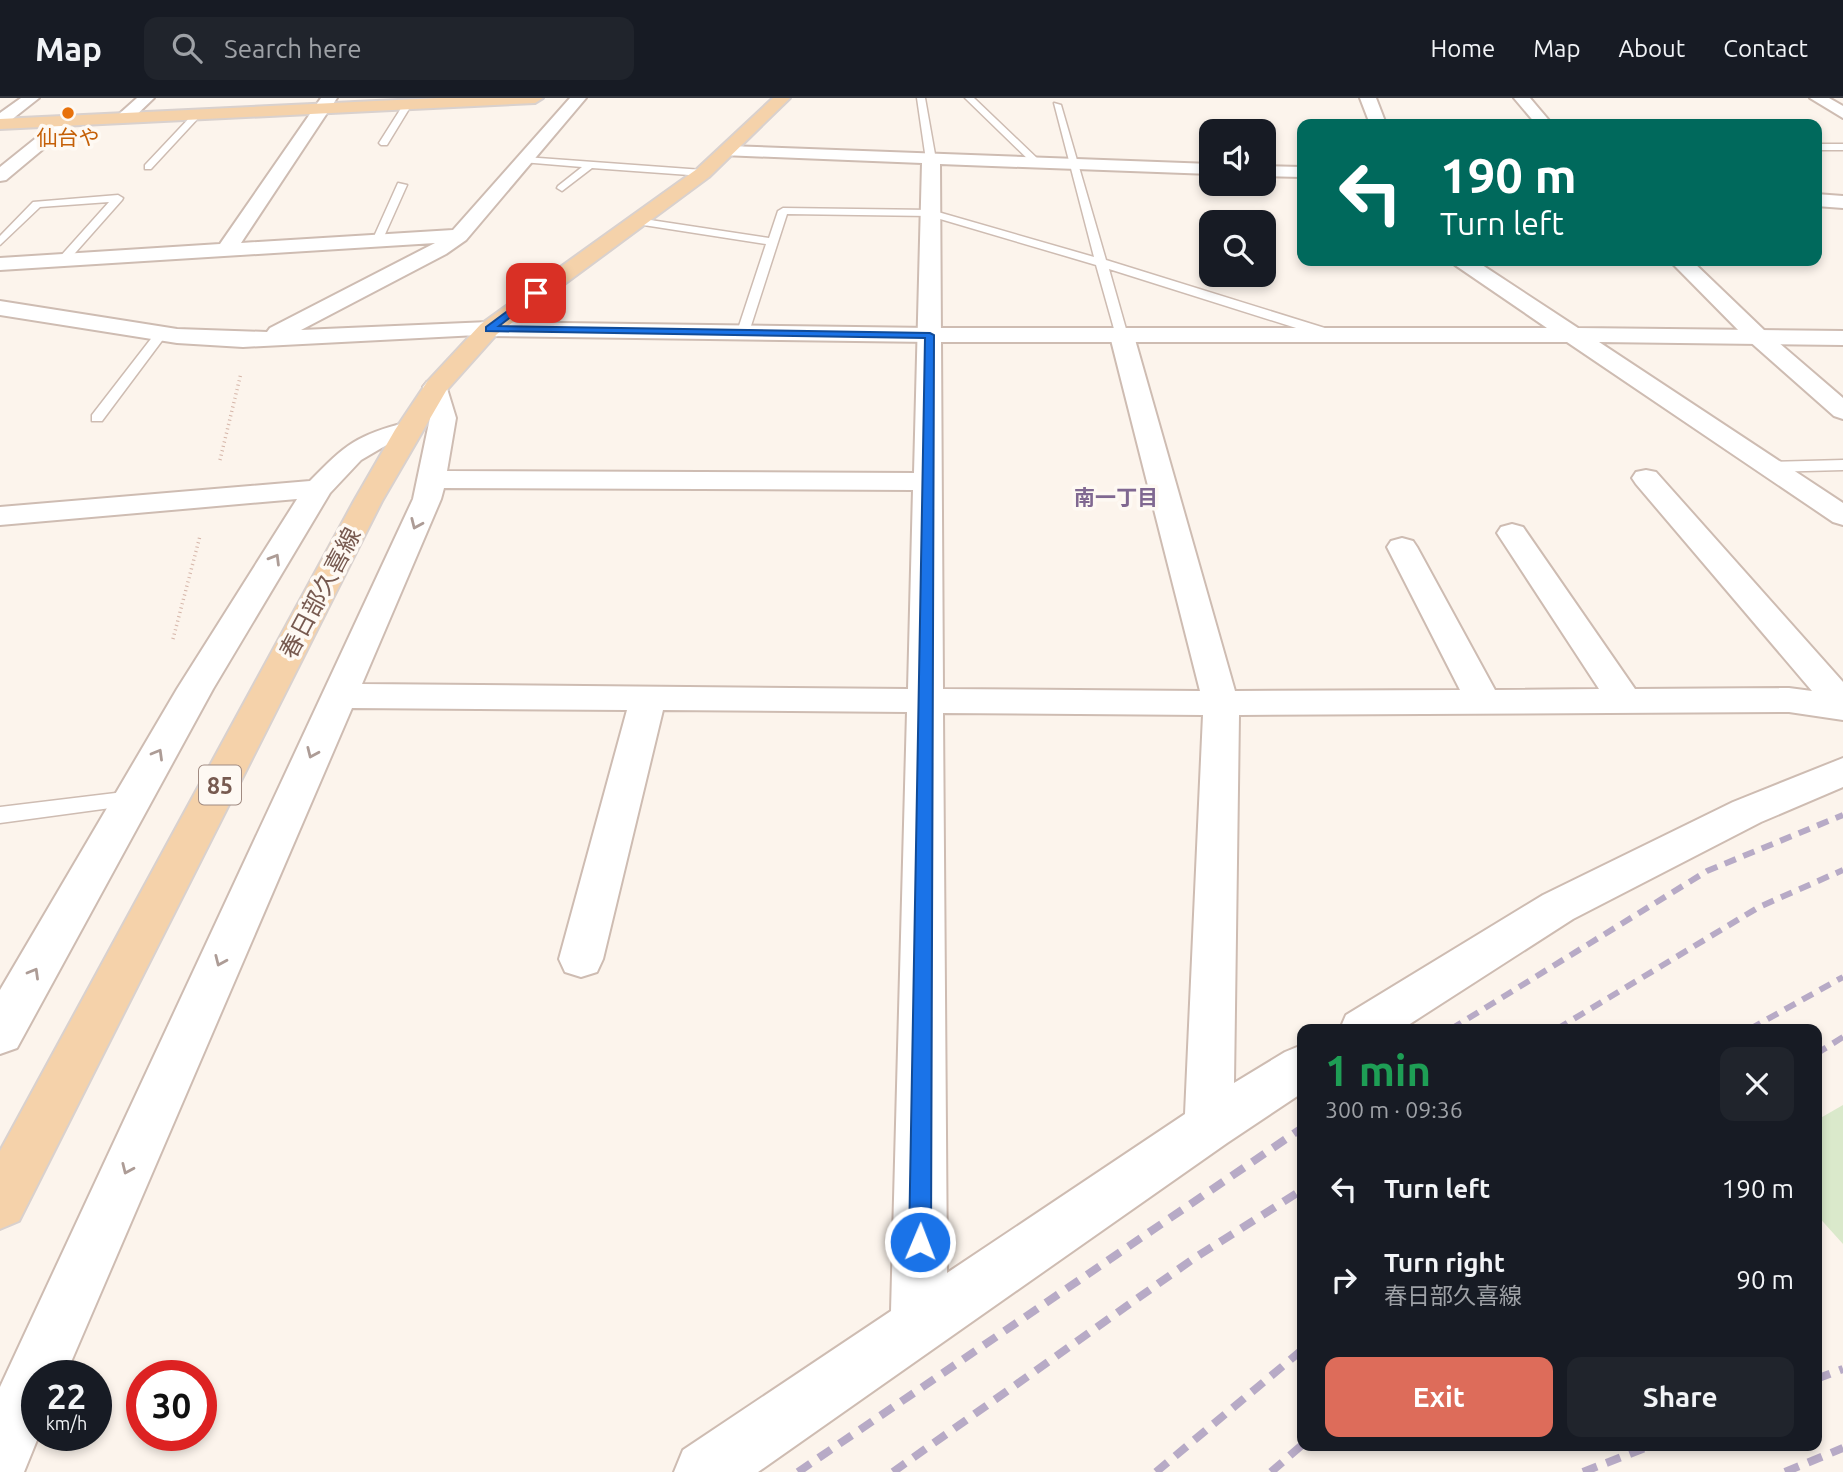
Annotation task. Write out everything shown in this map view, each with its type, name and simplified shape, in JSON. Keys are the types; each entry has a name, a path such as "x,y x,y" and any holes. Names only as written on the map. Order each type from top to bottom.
{"main road":[{"path":"0,123 197,115 326,103 408,104 535,98"},
{"name":"春日部久喜線","path":"0,1203 408,430 436,387 489,329 703,173 782,98"}],"street":[{"path":"0,123 31,98"},
{"path":"124,118 146,98"},
{"path":"267,339 439,250 459,236 578,98"},
{"path":"1368,98 1376,119"},
{"path":"1522,98 1540,119"},
{"path":"1818,98 1843,113"},
{"path":"227,249 326,103"},
{"path":"0,176 66,121"},
{"path":"728,151 1199,169"},
{"path":"919,1323 931,160"},
{"path":"1276,171 1297,172"},
{"path":"1822,200 1843,202"},
{"path":"0,264 459,236"},
{"path":"1470,266 1843,516"},
{"path":"1685,266 1756,335 1843,411"},
{"path":"0,307 161,334 267,339 489,329 930,335 1574,334 1843,338"},
{"path":"1122,336 1221,703 1209,1126"},
{"path":"0,1455 427,499 443,418 436,387"},
{"path":"0,1033 195,689 318,489 351,454 381,437 408,430"},
{"path":"1646,478 1843,706"},
{"path":"433,479 928,482"},
{"path":"0,516 318,489"},
{"path":"1512,533 1625,701"},
{"path":"1402,547 1483,700"},
{"path":"337,696 1221,703 1789,700 1843,706"},
{"path":"581,959 648,699"},
{"path":"1371,1024 1558,907 1747,812 1843,772"},
{"path":"705,1472 1209,1126 1297,1070"}],"lane":[{"path":"921,98 931,160"},
{"path":"969,98 1037,163"},
{"path":"384,143 408,104"},
{"path":"1058,104 1122,336"},
{"path":"148,167 197,115"},
{"path":"1822,147 1843,148"},
{"path":"525,160 703,173"},
{"path":"562,188 590,165"},
{"path":"377,241 402,185"},
{"path":"0,242 37,204 118,198 64,260"},
{"path":"743,332 783,211 931,213 1103,263 1336,336"},
{"path":"637,221 773,242"},
{"path":"97,418 161,334"},
{"path":"1771,467 1843,464"},
{"path":"0,815 132,799"}],"green space":[{"path":"1843,1105 1843,1244 1822,1221 1822,1117"}],"railway":[{"path":"1459,1024 1707,871 1843,815"},
{"path":"1565,1024 1759,907 1843,870"},
{"path":"1759,1024 1843,977"},
{"path":"1822,1050 1843,1037"},
{"path":"798,1472 1297,1131"},
{"path":"893,1472 1193,1259 1297,1193"},
{"path":"1156,1472 1297,1354"},
{"path":"1822,1377 1843,1369"},
{"path":"1785,1472 1843,1448"},
{"path":"1271,1472 1297,1449"},
{"path":"1583,1472 1637,1451"}],"place":[{"name":"仙台や","path":"68,113"}],"district":[{"name":"南一丁目","path":"1116,497"}],"route":[{"path":"536,293 489,329 930,335 920,1242"}]}
